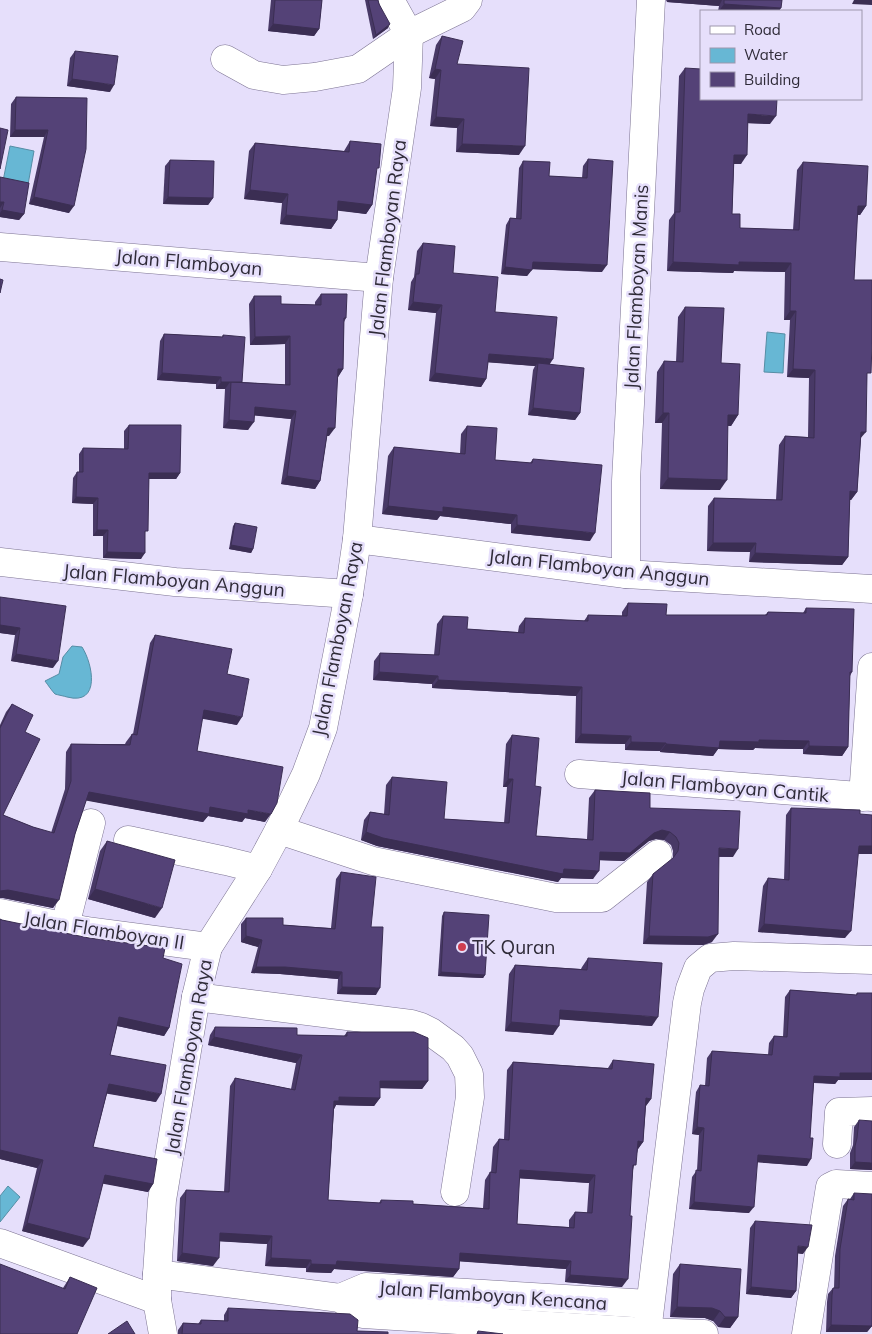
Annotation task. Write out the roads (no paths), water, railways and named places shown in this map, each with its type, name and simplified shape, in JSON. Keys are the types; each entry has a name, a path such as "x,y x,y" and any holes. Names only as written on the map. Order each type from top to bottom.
{"street":[{"path":"390,0 408,34"},
{"path":"224,59 254,75 283,80 315,78 358,69 408,34 462,8 468,0"},
{"name":"Jalan Flamboyan Manis","path":"626,574 626,481 651,0"},
{"name":"Jalan Flamboyan Raya","path":"163,1334 157,1287 162,1200 196,997 208,947 258,869 306,774 323,728 349,594 358,538 379,278 407,88 408,34"},
{"name":"Jalan Flamboyan","path":"0,246 379,278"},
{"name":"Jalan Flamboyan Anggun","path":"358,538 626,574 872,589"},
{"name":"Jalan Flamboyan Anggun","path":"0,562 175,582 349,594"},
{"path":"868,797 872,667"},
{"name":"Jalan Flamboyan Cantik","path":"579,774 868,797"},
{"path":"65,926 91,823"},
{"path":"279,830 373,861 556,898 602,898 658,854"},
{"path":"128,840 226,860 258,869"},
{"name":"Jalan Flamboyan II","path":"0,913 86,931 208,947"},
{"path":"647,1332 687,1003 698,968 710,958 734,956 872,960"},
{"path":"196,997 411,1024 421,1026 454,1048 469,1074 470,1098 456,1192"},
{"path":"837,1144 839,1112 872,1111"},
{"path":"806,1334 830,1187 836,1184 872,1186"},
{"name":"Jalan Flamboyan Kencana","path":"0,1243 157,1287 340,1298 363,1287 649,1304"},
{"name":"Jalan Flamboyan Kencana","path":"340,1298 363,1314 704,1334"}],"water":[{"path":"10,146 34,151 26,196 1,191"},
{"path":"767,332 785,334 783,373 764,372"},
{"path":"72,646 82,647 91,673 90,690 78,698 55,694 45,681 59,674 63,657"},
{"path":"8,1186 20,1197 0,1222 0,1196"}],"place":[{"name":"TK Quran","path":"462,947"}]}
